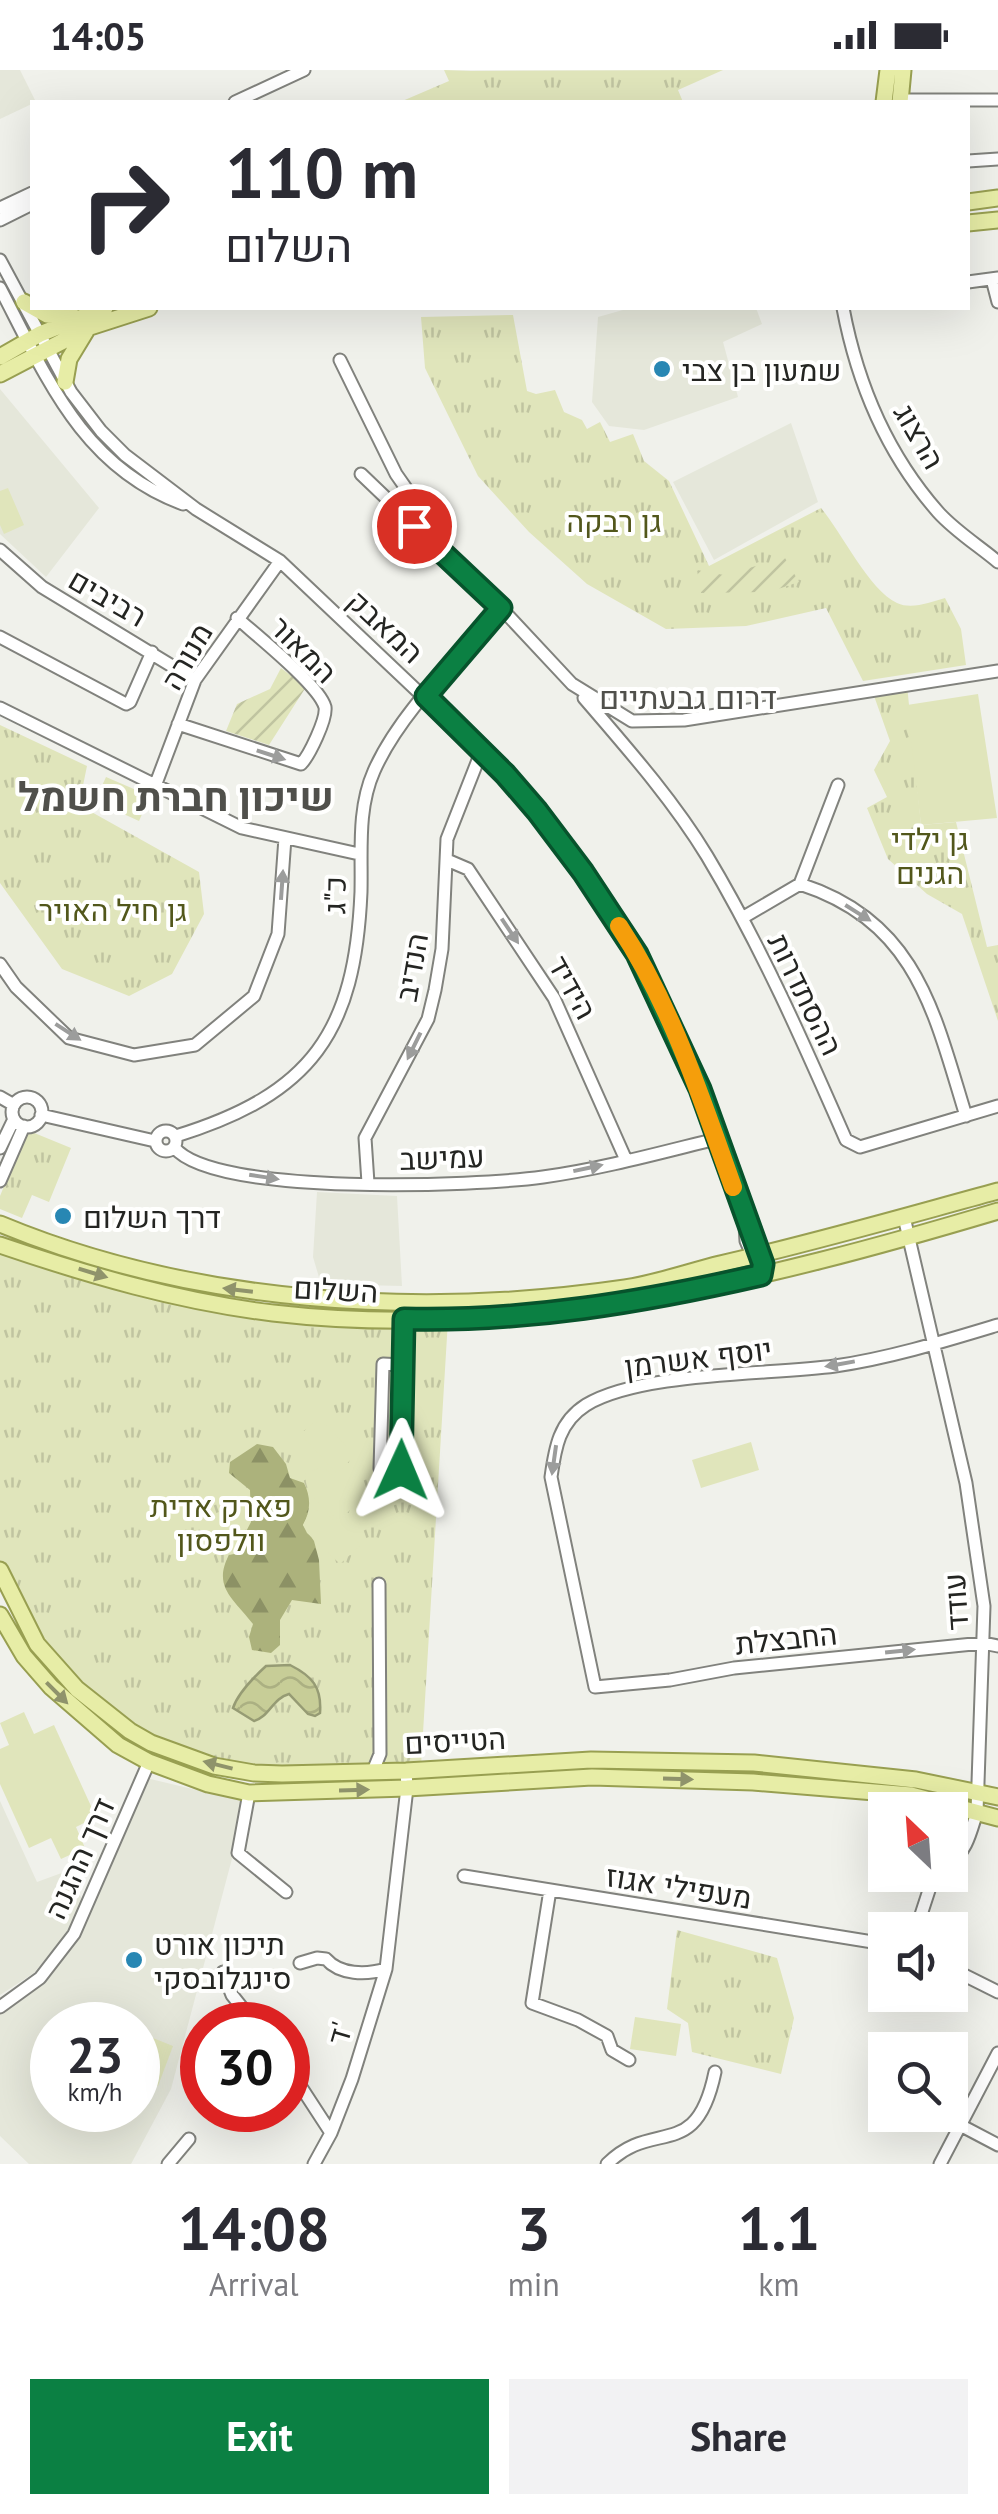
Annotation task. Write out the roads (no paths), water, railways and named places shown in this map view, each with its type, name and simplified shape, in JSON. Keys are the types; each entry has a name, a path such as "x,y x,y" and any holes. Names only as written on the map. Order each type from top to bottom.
{"main road":[{"path":"888,70 894,100"},
{"path":"895,100 903,70"},
{"path":"970,202 998,198"},
{"path":"970,223 998,220"},
{"path":"24,302 30,305"},
{"path":"39,310 52,317 136,310"},
{"path":"0,356 37,344 95,316"},
{"path":"66,382 72,352 95,316"},
{"path":"0,374 37,344"},
{"name":"השלום","path":"0,1224 44,1242 216,1287 334,1300 459,1301 628,1288 998,1191"},
{"name":"השלום","path":"1,1247 159,1293 215,1304 325,1318 448,1320 552,1313 662,1297 998,1212"},
{"name":"הטייסים","path":"0,1570 37,1644 77,1689 155,1746 214,1766 254,1773 373,1772 402,1777 753,1782 911,1795 998,1818"},
{"path":"0,1581 16,1604"},
{"name":"הטייסים","path":"0,1614 24,1656 64,1701 118,1745 149,1762 208,1784 248,1792 592,1760 754,1763 916,1780 998,1797"}],"street":[{"path":"239,100 304,70"},
{"path":"970,101 998,100"},
{"path":"970,161 998,160"},
{"path":"0,232 3,214 30,194"},
{"path":"3,214 30,205"},
{"path":"0,260 24,302 37,344"},
{"path":"970,282 995,279 998,302"},
{"path":"0,288 37,344"},
{"name":"הרצוג","path":"843,310 852,353 890,446 939,513 998,562"},
{"name":"המאבק","path":"37,344 101,431 125,455 196,509 280,561 482,750 537,811 637,954 700,1089 761,1275"},
{"name":"המאבק","path":"37,344 73,420 114,466 146,489 196,509"},
{"path":"340,360 396,474 424,514 414,526"},
{"name":"ההסתדרות","path":"361,474 501,608 572,684 705,853 742,918 846,1140 860,1147 998,1106"},
{"name":"רביבים","path":"0,550 42,588 195,680"},
{"name":"מנורה","path":"155,786 195,680 280,561"},
{"name":"כ\"ג","path":"42,1115 156,1141 162,1131 170,1131 175,1142 252,1108 314,1059 340,1016 356,954 359,854 374,771 407,718 501,608"},
{"name":"המאור","path":"178,724 301,764 308,757 324,706 306,680 238,618"},
{"path":"0,636 126,704 152,652"},
{"path":"627,718 684,720 998,671"},
{"name":"ההסתדרות","path":"572,684 627,718"},
{"path":"0,708 242,828 359,854"},
{"path":"614,733 627,718"},
{"path":"623,744 627,718"},
{"name":"הנדיב","path":"368,1184 365,1138 428,1018 436,990 442,948 446,839 482,750"},
{"path":"742,918 800,884 838,786"},
{"path":"0,964 16,987 70,1038 134,1055 195,1045 254,996 278,934 285,838"},
{"name":"הידיד","path":"447,860 468,869 554,998 626,1160"},
{"path":"800,884 824,892 874,923 898,948 924,988 966,1116"},
{"path":"0,1097 14,1105 19,1123 0,1180"},
{"path":"14,1105 20,1099 30,1098 39,1103 42,1115 35,1125 19,1123"},
{"path":"0,1148 19,1123"},
{"name":"עמישב","path":"175,1142 182,1157 231,1172 318,1185 397,1185 542,1178 716,1139"},
{"name":"עודד","path":"904,1216 966,1483 984,1606 976,1812"},
{"path":"402,1365 383,1364 380,1470 401,1470 404,1319"},
{"name":"יוסף אשרמן","path":"594,1687 551,1477 555,1444 568,1420 605,1395 638,1386 836,1366 998,1325"},
{"path":"373,1772 380,1754 380,1584"},
{"name":"החבצלת","path":"594,1687 670,1680 734,1668 984,1643 998,1646"},
{"path":"380,1754 402,1777"},
{"name":"דרך ההגנה","path":"0,2007 40,1978 74,1934 149,1762"},
{"name":"ד'","path":"314,2164 331,2134 352,2080 386,1969 402,1777"},
{"path":"248,1792 238,1853 286,1892"},
{"path":"968,1838 976,1812"},
{"name":"מעפילי אגוז","path":"464,1876 868,1941"},
{"path":"550,1890 532,2003 607,2036 612,2050 630,2060"},
{"path":"300,1963 316,1958 326,1959 333,1967 346,1971 373,1973 386,1969"},
{"path":"223,1972 237,2002"},
{"path":"968,1977 998,1992"},
{"path":"968,2111 998,2053"},
{"path":"608,2164 631,2147 693,2126 703,2112 715,2072"},
{"path":"310,2101 331,2134"},
{"path":"968,2130 998,2145"},
{"path":"940,2164 957,2132"},
{"path":"168,2164 189,2138"}],"water":[{"path":"290,1665 314,1683 320,1713 308,1714 289,1694 254,1721 233,1708 242,1691 266,1666"}],"place":[{"name":"שמעון בן צבי","path":"662,369"},
{"name":"דרך השלום","path":"63,1216"},
{"name":"תיכון אורט סינגלובסקי","path":"134,1960"}],"district":[{"name":"דרום גבעתיים","path":"688,697"},
{"name":"שיכון חברת חשמל","path":"176,796"}],"park label":[{"name":"גן רבקה","path":"614,520"},
{"name":"גן ילדי הגנים","path":"930,855"},
{"name":"גן חיל האויר","path":"113,909"},
{"name":"פארק אדית וולפסון","path":"221,1522"}]}
